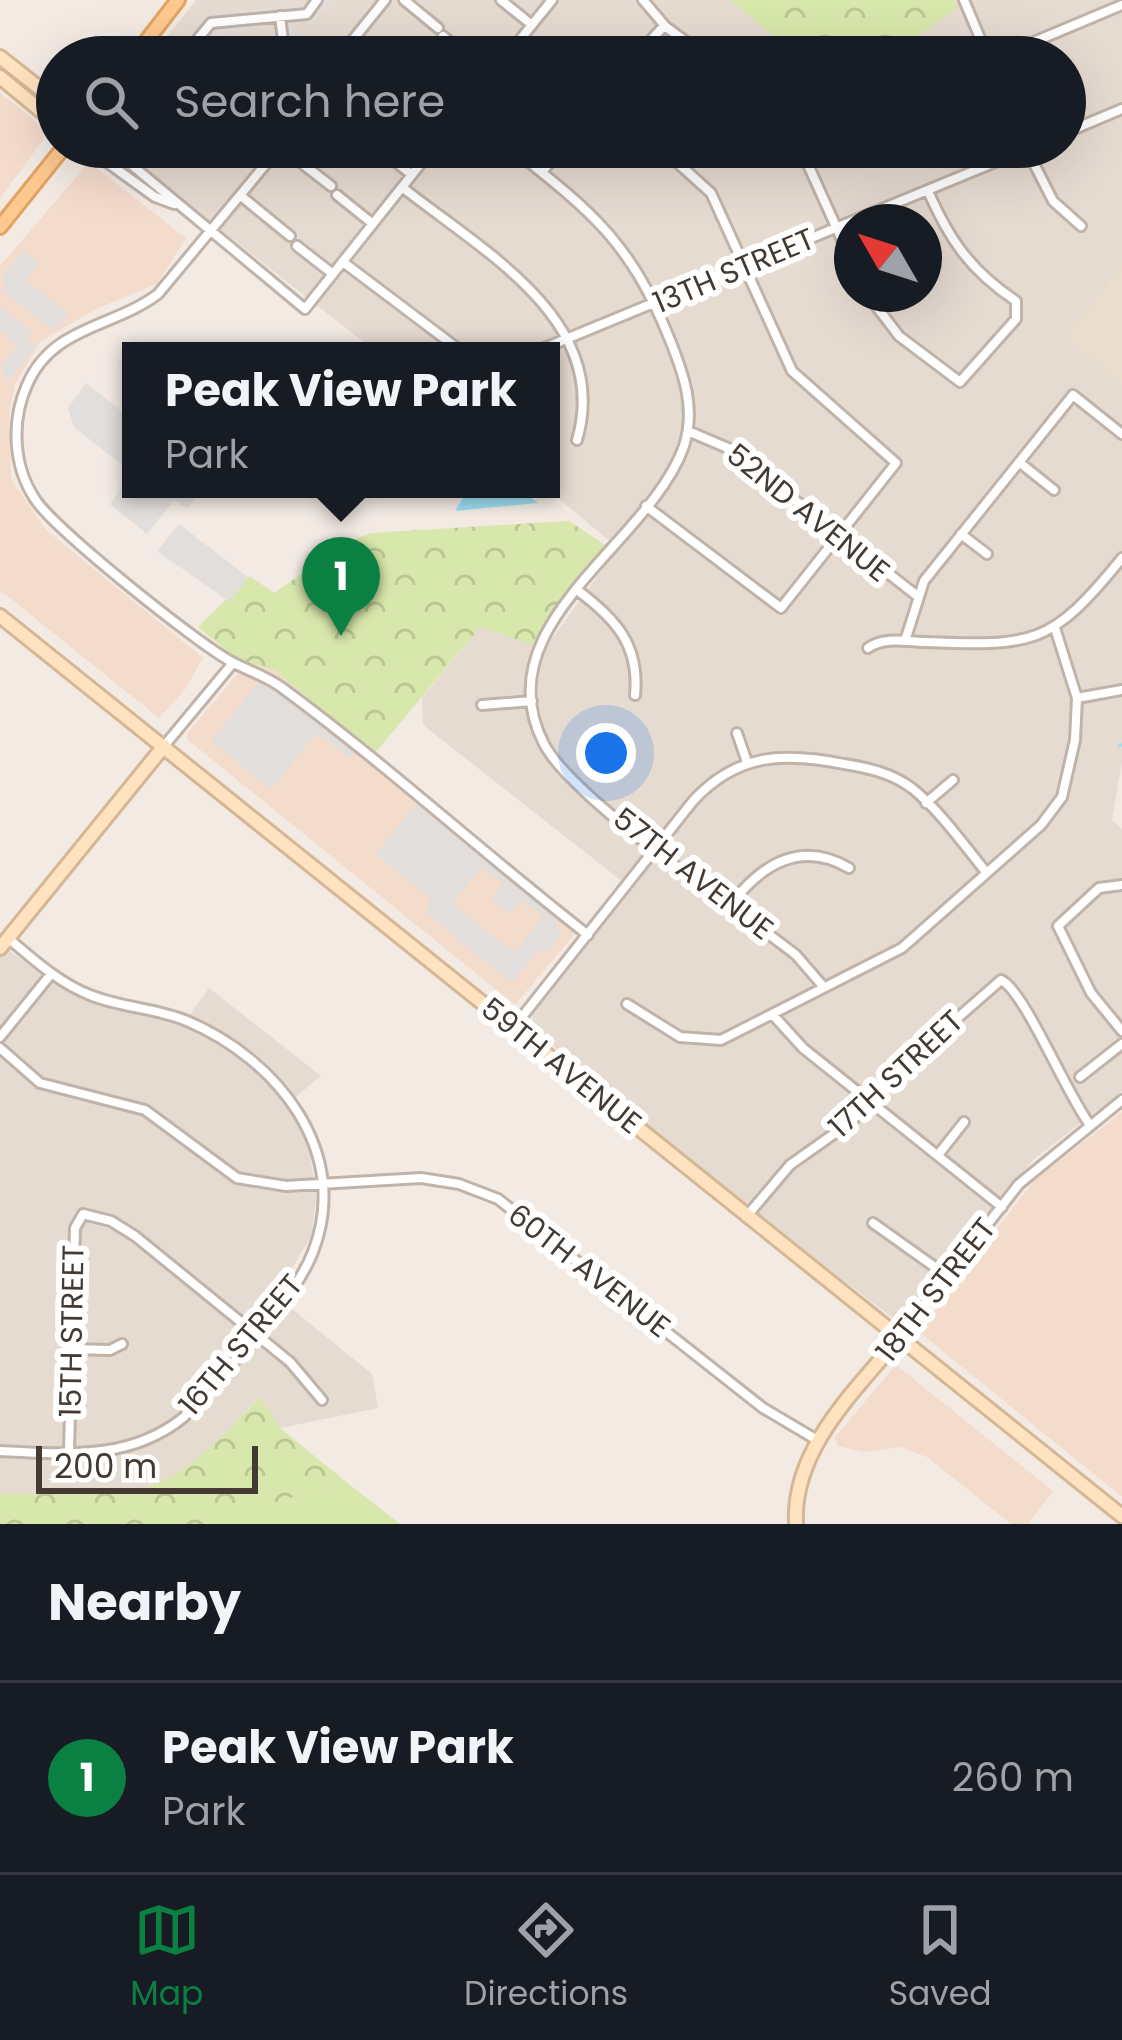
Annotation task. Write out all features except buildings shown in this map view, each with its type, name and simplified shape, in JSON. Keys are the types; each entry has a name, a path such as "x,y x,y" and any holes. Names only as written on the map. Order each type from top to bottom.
{"main road":[{"path":"150,36 178,0"},
{"path":"0,57 36,85"},
{"path":"0,77 36,107"},
{"path":"0,227 47,168"},
{"name":"59TH AVENUE","path":"0,616 1122,1516"},
{"path":"4,943 164,746"},
{"name":"18TH STREET","path":"796,1518 806,1461 817,1440 898,1340"}],"street":[{"path":"200,36 211,23 307,14 317,0"},
{"path":"356,36 385,0"},
{"path":"404,0 445,36"},
{"path":"501,0 532,25"},
{"path":"523,36 551,0"},
{"path":"643,0 678,36"},
{"path":"964,0 979,36"},
{"path":"1048,36 1122,5"},
{"path":"280,16 282,36"},
{"path":"655,36 664,26"},
{"path":"1086,125 1122,110"},
{"path":"115,168 155,197 175,205"},
{"path":"134,168 305,308 418,168"},
{"path":"264,168 158,294 57,344 36,368 21,402 16,446 38,503 57,525 189,630 233,663 282,688 587,934"},
{"path":"306,168 373,224"},
{"path":"403,168 412,175"},
{"path":"482,705 532,701 540,646 577,590 676,464 688,431 684,374 655,303 617,239 537,168"},
{"path":"542,172 545,168"},
{"path":"646,506 781,608 896,464 792,371 711,193 683,168"},
{"path":"810,168 834,221"},
{"name":"13TH STREET","path":"896,204 981,168"},
{"path":"1037,168 1053,201 1081,226"},
{"path":"402,187 544,301 568,339 587,388 577,440"},
{"path":"928,191 935,204"},
{"path":"241,196 333,274"},
{"path":"881,312 899,336 960,382 1020,308 966,263 942,218"},
{"name":"13TH STREET","path":"560,342 834,229"},
{"path":"343,262 443,342"},
{"path":"905,641 916,595 1073,395 1122,434"},
{"name":"52ND AVENUE","path":"688,431 730,449 916,595"},
{"path":"1019,462 1054,490"},
{"path":"961,534 987,554"},
{"path":"868,648 905,641 1016,643 1055,628 1081,608 1122,558"},
{"path":"577,590 608,614 629,642 635,694"},
{"path":"627,1004 670,1033 703,1041 730,1037 822,985 889,957 1041,825 1062,797 1075,740 1077,698 1055,628"},
{"path":"189,630 213,654 210,684"},
{"path":"164,746 210,684 233,663"},
{"path":"1077,698 1122,690"},
{"name":"57TH AVENUE","path":"532,701 541,735 559,765 796,955 822,985"},
{"path":"736,733 747,762"},
{"path":"514,1027 705,788 747,762 784,754 874,770 903,783 986,872"},
{"path":"926,803 953,780"},
{"path":"731,904 758,873 786,858 831,857 849,868"},
{"path":"1122,885 1099,888 1060,924 1062,942 1091,993 1122,1031"},
{"path":"4,943 88,995 188,1022 268,1076 299,1111 320,1154 324,1183"},
{"path":"0,1036 51,974"},
{"name":"17TH STREET","path":"745,1218 790,1165 870,1101 1005,980 1019,994 1063,1087 1090,1125"},
{"path":"773,1015 803,1048 1002,1207"},
{"path":"1080,1077 1122,1044"},
{"name":"60TH AVENUE","path":"0,1048 40,1083 145,1110 236,1178 266,1186 421,1178 498,1199 763,1408 817,1440"},
{"name":"18TH STREET","path":"898,1340 1032,1172 1122,1100"},
{"path":"938,1155 964,1122"},
{"name":"16TH STREET","path":"0,1450 118,1450 161,1436 184,1418 312,1253 324,1183"},
{"name":"15TH STREET","path":"69,1451 74,1228 83,1214 111,1221 135,1236 254,1333"},
{"path":"873,1223 946,1275"},
{"path":"254,1333 314,1384 322,1400"},
{"path":"71,1349 122,1344"}],"shaded area":[{"path":"196,0 1122,0 1122,268 1067,338 1122,382 1122,762 1112,820 1122,829 1122,1091 1033,1160 898,1322 708,1177 534,1030 532,1016 632,889 423,725 422,698 480,627 545,648 618,548 558,498 560,342 364,342 142,168 1086,168 1086,36 168,36"},
{"path":"309,0 332,0 313,23 300,19 293,27 294,36 272,36 278,30 277,21 266,22 267,28 216,34 213,14 301,5 304,10"},
{"path":"0,93 36,122 36,150 0,198"},
{"path":"84,168 97,168 186,238 157,284 98,308 41,341 15,384 9,414 11,479 46,530 203,658 184,691 159,718 0,590 0,266"},
{"path":"24,250 39,263 26,280 69,314 58,326 50,329 1,289 6,283 1,279"},
{"path":"1122,265 1122,382 1066,338"},
{"path":"0,307 32,332 28,339 36,346 8,381 0,367 17,345 0,331"},
{"path":"86,383 122,412 122,465 74,427 68,408"},
{"path":"122,487 122,498 195,498 187,508 174,500 147,534 110,504"},
{"path":"179,524 248,577 230,602 157,551"},
{"path":"247,662 274,670 583,924 515,1005 188,740 187,734"},
{"path":"262,678 354,753 350,759 317,733 271,789 211,741"},
{"path":"416,804 560,920 555,927 562,933 546,953 539,949 512,983 427,914 430,898 376,854","holes":["482,867 503,884 491,899 510,914 522,900 543,916 514,953 452,904"]},
{"path":"9,951 77,996 182,1026 209,988 321,1076 286,1105 309,1146 316,1199 311,1236 276,1296 372,1374 378,1408 280,1428 259,1397 203,1459 160,1486 116,1496 0,1494 0,954"},
{"path":"1122,1112 1122,1497 918,1331 1034,1181"},
{"path":"896,1365 1053,1491 1028,1524 1011,1524 927,1457 900,1447 864,1452 838,1446 835,1437"}],"green space":[{"path":"730,0 954,0 957,8 916,36 774,36"},
{"path":"569,521 605,545 533,645 480,627 375,753 274,670 237,659 198,627 250,576 274,593 344,544 371,533"},
{"path":"260,1397 280,1428 345,1481 212,1524 0,1524 0,1494 119,1493 170,1477 196,1460"},
{"path":"345,1481 400,1524 212,1524 215,1521"}],"water":[{"path":"463,498 531,498 538,503 455,511"}],"place":[{"name":"Peak View Park","path":"341,636"}]}
